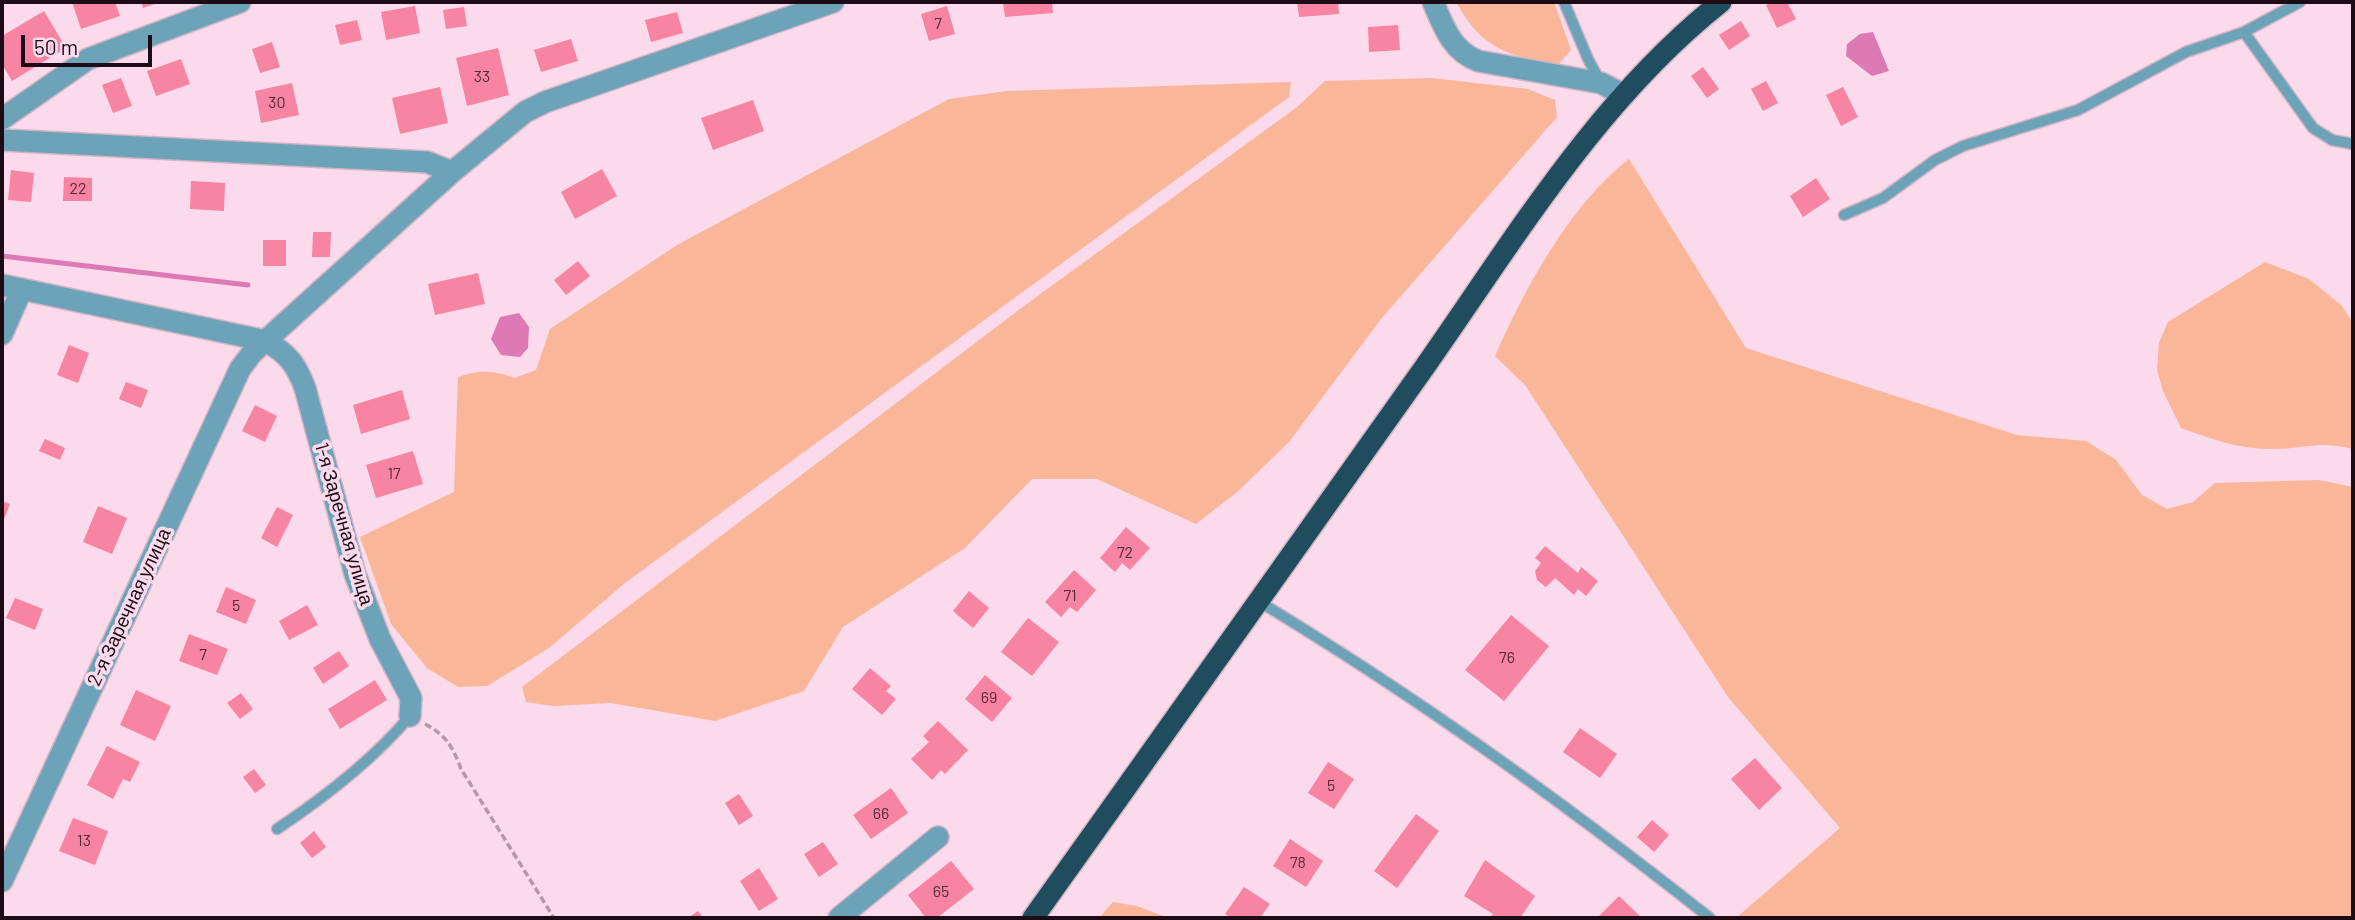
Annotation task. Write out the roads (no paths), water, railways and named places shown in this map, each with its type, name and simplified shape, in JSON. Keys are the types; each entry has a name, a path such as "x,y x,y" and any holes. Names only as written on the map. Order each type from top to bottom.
{"highway":[{"path":"1033,918 1534,213 1622,94 1680,34 1721,2"}],"street":[{"path":"2,119 88,59 240,2"},
{"name":"2-я Заречная улица","path":"2,881 240,369 266,341 452,172 525,112 545,102 833,2"},
{"path":"1433,2 1450,41 1465,56 1478,61 1601,83 1622,94"},
{"path":"2,140 427,162 452,172"},
{"path":"2,334 12,287 266,341"},
{"name":"1-я Заречная улица","path":"266,341 286,353 298,368 355,574 380,639 411,698 410,716"},
{"path":"839,918 861,912 937,836"}],"lane":[{"path":"1564,2 1588,60 1601,83"},
{"path":"1844,215 1883,198 1935,160 1963,146 2078,110 2186,52 2244,32 2300,2"},
{"path":"2244,32 2313,128 2332,141 2353,144"},
{"path":"1258,601 1318,637 1514,769 1602,832 1710,918"},
{"path":"276,829 326,797 394,735 410,716"}],"waterway":[{"path":"2,256 248,285"}]}
